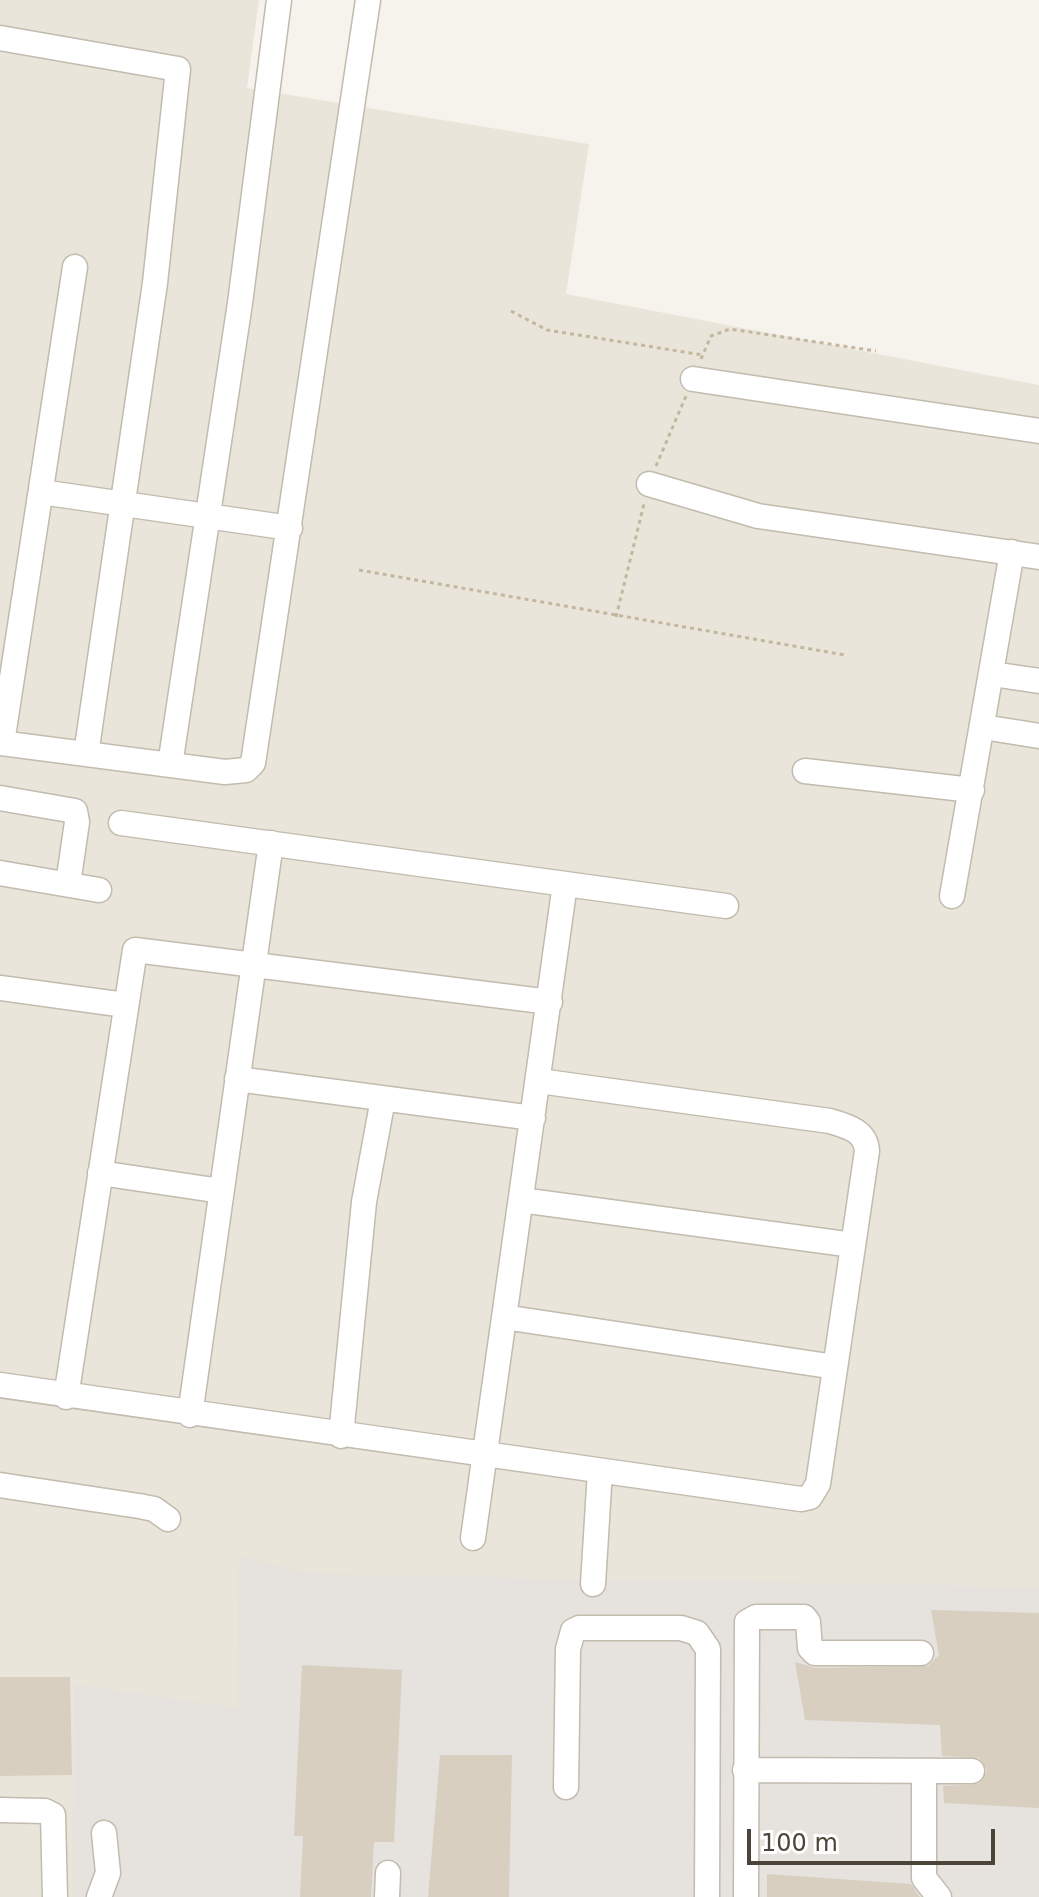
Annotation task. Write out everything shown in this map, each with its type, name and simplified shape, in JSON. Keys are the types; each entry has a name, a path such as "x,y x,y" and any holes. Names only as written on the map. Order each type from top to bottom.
{"street":[{"path":"170,765 240,303 279,0"},
{"path":"75,267 1,743 238,772 253,763 368,0"},
{"path":"0,38 178,69 155,283 86,754"},
{"path":"693,379 1039,431"},
{"path":"649,484 771,519 1039,557"},
{"path":"41,492 290,528"},
{"path":"952,896 1012,552"},
{"path":"992,674 1039,681"},
{"path":"983,727 1039,736"},
{"path":"805,771 972,790"},
{"path":"0,798 75,811 77,822 68,884"},
{"path":"121,823 726,906"},
{"path":"190,1415 271,843"},
{"path":"0,873 99,890"},
{"path":"473,1538 565,884"},
{"path":"66,1397 132,957 137,949 550,1002"},
{"path":"0,988 125,1005"},
{"path":"237,1079 533,1118"},
{"path":"0,1385 341,1436 801,1499 810,1497 818,1484 868,1145 853,1130 830,1121 539,1081"},
{"path":"341,1436 364,1202 383,1099"},
{"path":"100,1173 221,1191"},
{"path":"521,1200 853,1245"},
{"path":"504,1317 835,1367"},
{"path":"593,1584 600,1471"},
{"path":"0,1485 154,1509 168,1519"},
{"path":"746,1897 745,1628 751,1619 804,1617 809,1626 810,1648 815,1653 921,1653"},
{"path":"566,1787 568,1649 573,1631 579,1628 681,1628 697,1633 708,1649 707,1897"},
{"path":"745,1770 972,1771"},
{"path":"924,1771 924,1878 939,1897"},
{"path":"0,1810 45,1811 53,1815 55,1897"},
{"path":"99,1897 108,1873 104,1833"}],"path":[{"path":"511,311 547,330 703,355"},
{"path":"616,617 649,484 711,336 730,329 876,351"},
{"path":"359,570 616,617 761,637 845,655"}],"shaded area":[{"path":"0,0 259,0 247,88 589,144 566,294 1039,385 1039,1897 0,1897"},
{"path":"239,1556 312,1574 1039,1587 1039,1897 73,1897 74,1684 237,1708"}],"building":[{"path":"931,1610 1039,1613 1039,1808 944,1803 943,1786 979,1784 987,1770 979,1758 942,1756 940,1725 805,1720 795,1662 815,1668 928,1666 939,1655"},
{"path":"302,1665 402,1670 394,1842 374,1842 371,1897 300,1897 303,1836 294,1836"},
{"path":"0,1677 70,1677 72,1775 0,1776"},
{"path":"440,1755 512,1755 509,1897 428,1897"},
{"path":"767,1874 911,1884 920,1897 767,1897"}]}
